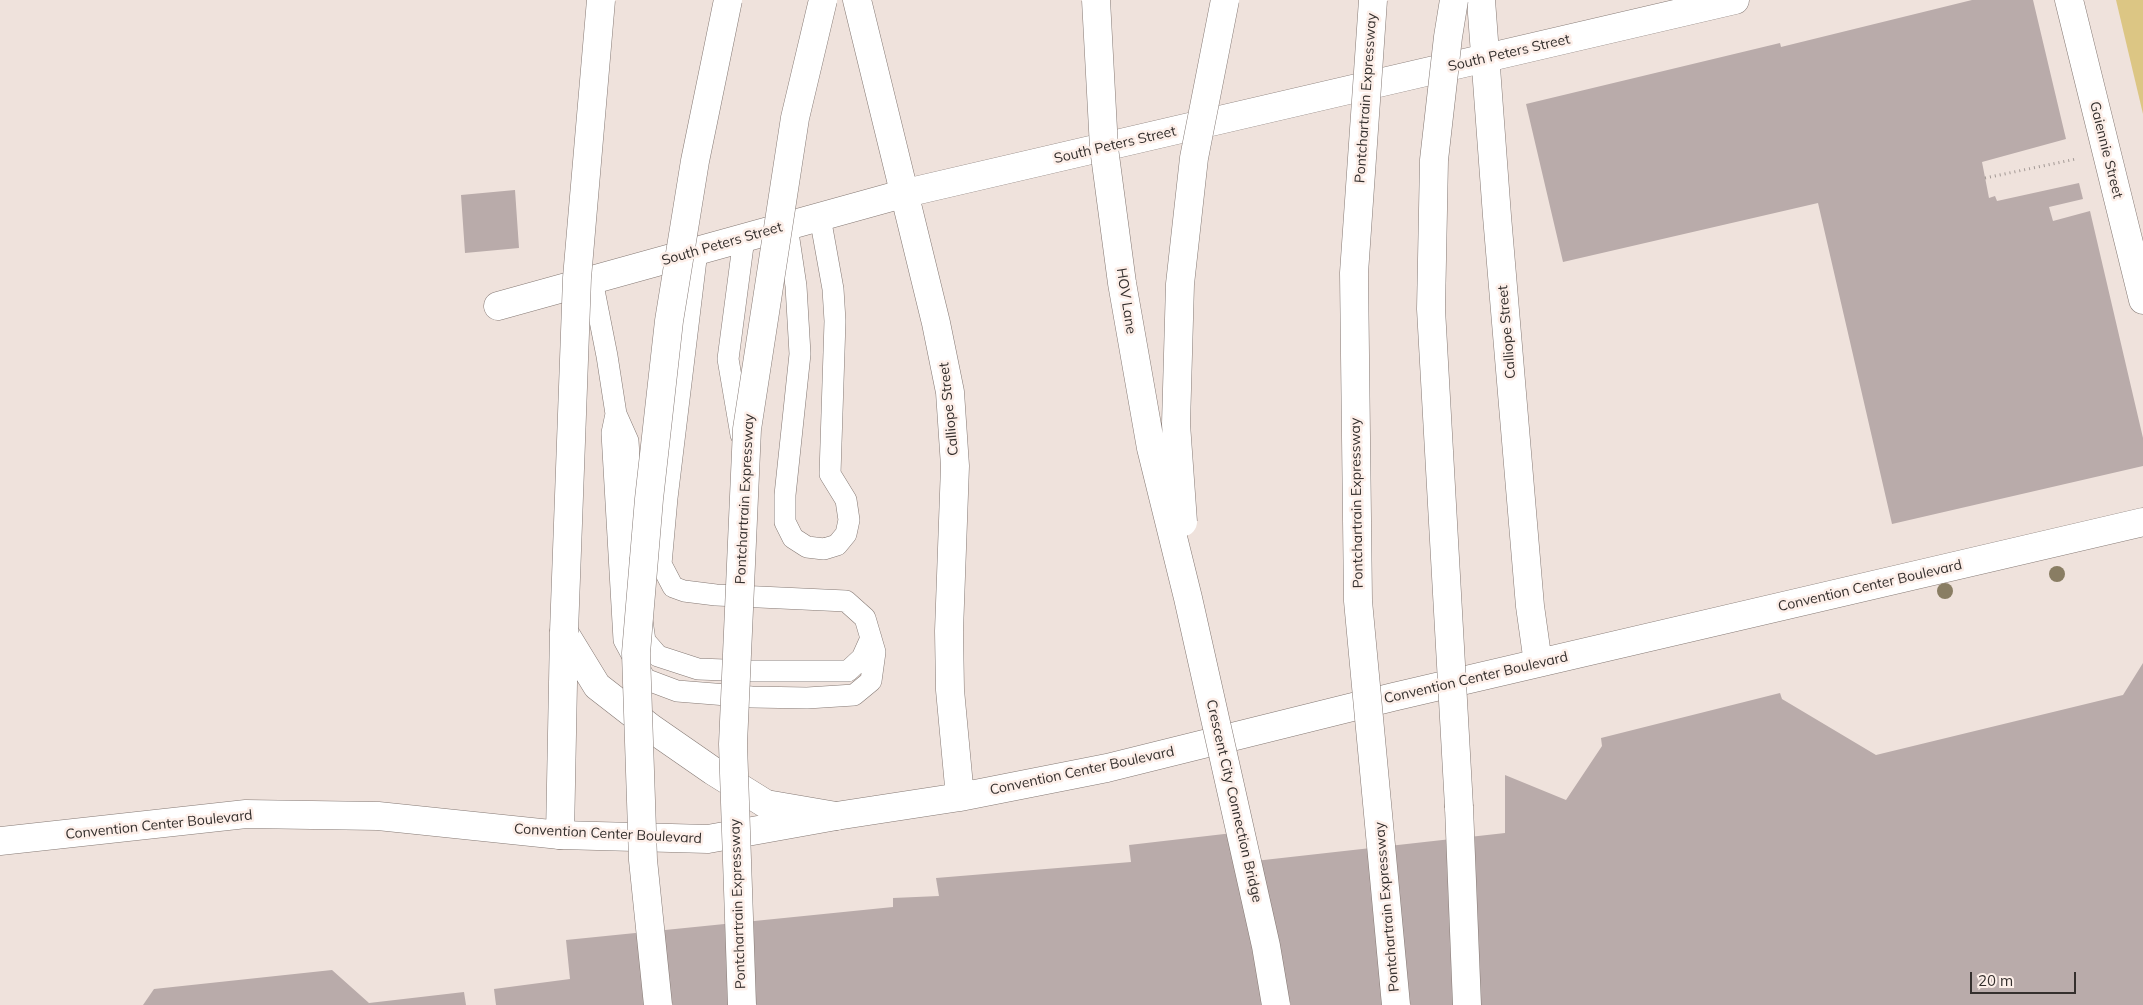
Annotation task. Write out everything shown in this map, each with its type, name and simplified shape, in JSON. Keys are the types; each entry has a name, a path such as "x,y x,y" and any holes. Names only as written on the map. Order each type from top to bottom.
{"main road":[{"path":"560,834 564,632 577,278 601,0"},
{"path":"658,1005 643,860 636,653 649,498 669,321 695,161 728,0"},
{"name":"Pontchartrain Expressway","path":"742,1005 733,744 747,428 795,118 823,0"},
{"name":"Calliope Street","path":"857,0 906,193 950,392 955,466 949,631 950,690 960,797"},
{"name":"HOV Lane","path":"1096,0 1104,148 1122,284 1151,448 1188,598"},
{"path":"1188,598 1176,424 1180,284 1194,158 1225,0"},
{"name":"Pontchartrain Expressway","path":"1373,0 1354,273 1358,601 1396,1005"},
{"path":"1454,0 1434,160 1431,309 1459,806 1468,1005"},
{"name":"Calliope Street","path":"1481,0 1530,606 1538,663"},
{"name":"South Peters Street","path":"498,306 906,193 1735,0"},
{"name":"Gaiennie Street","path":"2069,0 2143,300"},
{"name":"Convention Center Boulevard","path":"0,841 246,814 378,816 560,834 708,838 960,797 1107,768 1393,697 2143,522"},
{"name":"Crescent City Connection Bridge","path":"1188,598 1266,946 1276,1005"},
{"path":"564,632 597,686 651,728 713,770 766,804 836,816"}],"lane":[{"path":"787,226 796,286 800,354 785,494 785,522 793,538 807,547 824,549 837,545 846,534 850,520 846,500 830,474 835,321 833,289 820,217"},
{"path":"744,238 728,359 752,509 749,596"},
{"path":"592,280 608,356 616,414 612,434 624,640 645,679 677,691 752,697 807,698 854,696 871,681 875,652 865,618 846,602 684,591 673,587 661,564 667,498 697,251"}],"path":[{"path":"1985,178 2081,157"}],"shaded area":[{"path":"2116,0 2143,0 2143,114"}],"building":[{"path":"1972,0 2033,0 2066,139 1982,162 1989,198 1995,196 1997,201 2079,183 2083,199 2049,207 2053,221 2090,211 2143,438 2143,466 1892,524 1818,203 1563,262 1526,104 1780,43 1781,47"},
{"path":"515,190 519,248 465,253 461,195"},
{"path":"2143,663 2143,1005 496,1005 494,989 570,979 566,940 893,907 893,898 939,896 936,878 1131,862 1129,845 1233,833 1237,863 1505,833 1505,775 1566,800 1602,746 1601,738 1780,693 1782,699 1876,755 2123,695"},
{"path":"332,970 369,1003 464,992 466,1005 143,1005 154,989"}]}
